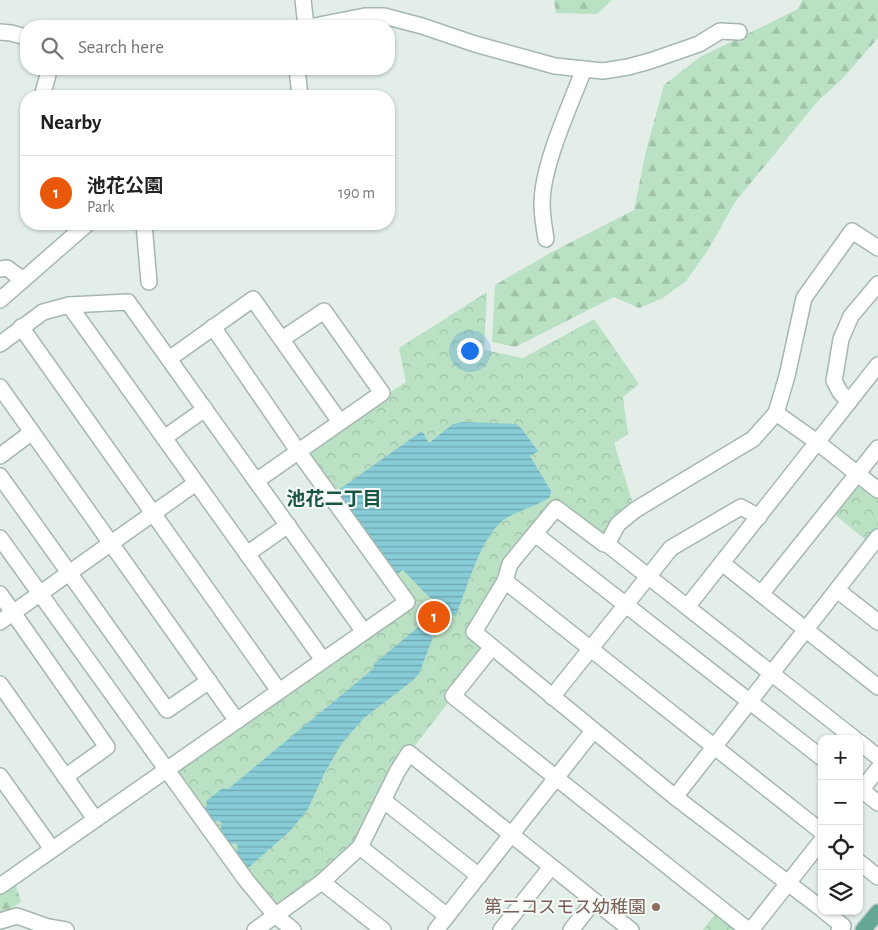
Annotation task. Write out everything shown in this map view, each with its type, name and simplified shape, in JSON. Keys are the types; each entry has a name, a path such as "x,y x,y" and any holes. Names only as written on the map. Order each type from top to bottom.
{"main road":[{"path":"863,930 878,912"}],"street":[{"path":"302,0 305,20"},
{"path":"345,20 365,16 384,16 555,66 603,70 628,67 699,44 720,31 739,32"},
{"path":"0,32 20,36"},
{"path":"546,238 542,204 545,181 555,145 584,69"},
{"path":"44,90 48,75"},
{"path":"298,75 300,90"},
{"path":"0,300 80,230"},
{"path":"145,230 149,282"},
{"path":"607,544 618,524 635,510 753,439 776,413 787,376 804,298 852,231 878,248"},
{"path":"0,269 7,268 23,280"},
{"path":"849,402 840,392 834,381 841,339 851,316 878,284"},
{"path":"168,359 253,299 340,422"},
{"path":"0,344 43,312 69,306 128,302 364,632"},
{"path":"69,306 323,660"},
{"path":"256,481 382,393 324,311 282,339"},
{"path":"3,878 52,849 95,819 170,775 237,721 407,602 298,451 212,327"},
{"path":"21,328 279,691"},
{"path":"687,607 878,365"},
{"path":"0,387 237,721"},
{"path":"164,438 205,409"},
{"path":"776,413 818,442 878,490"},
{"path":"0,456 32,432"},
{"path":"761,594 878,448"},
{"path":"0,476 167,710 209,681"},
{"path":"0,622 196,483"},
{"path":"818,906 675,797 474,632 505,581 510,564 556,508 604,544 607,544 850,735"},
{"path":"552,697 670,548 741,508 759,517"},
{"path":"247,554 288,525"},
{"path":"535,534 818,755"},
{"path":"675,797 837,590 873,553 878,536"},
{"path":"0,538 246,880 275,915 294,930"},
{"path":"722,564 878,687"},
{"path":"505,581 818,829"},
{"path":"837,590 878,622"},
{"path":"0,594 108,747 65,777"},
{"path":"492,647 453,696 749,930 818,845"},
{"path":"2,692 95,819"},
{"path":"436,930 594,731"},
{"path":"863,745 878,757"},
{"path":"255,930 322,882 360,847 397,772 409,753 631,930"},
{"path":"863,786 878,769"},
{"path":"0,776 52,849"},
{"path":"863,792 878,803"},
{"path":"383,800 479,876"},
{"path":"360,847 447,916"},
{"path":"863,865 878,877"},
{"path":"501,930 551,867"},
{"path":"322,882 383,930"},
{"path":"571,930 594,901"},
{"path":"829,915 842,926 839,930"},
{"path":"0,921 17,916 48,927 66,930"}],"green space":[{"path":"554,0 612,0 597,14 556,13"},
{"path":"802,0 878,0 878,38 842,79 818,101 735,202 708,250 686,281 663,298 639,308 614,297 515,347 492,342 495,285 552,252 634,210 646,151 664,85 700,57 798,9"},
{"path":"487,292 484,350 523,358 594,319 639,384 623,397 628,434 614,443 635,510 604,544 561,511 535,534 474,632 492,647 409,753 360,847 275,915 166,770 407,602 298,451 406,382 399,348"},
{"path":"860,481 878,496 878,527 867,541 834,514"},
{"path":"15,883 21,902 0,916 0,894"},
{"path":"715,914 736,930 703,930"}],"water":[{"path":"462,422 516,424 538,451 530,456 551,491 550,497 508,517 490,534 476,561 456,616 427,595 403,570 397,574 337,491 422,431 429,443 453,424"},
{"path":"417,628 421,628 433,637 419,674 364,718 342,743 324,774 308,809 290,831 247,869 235,852 238,849 237,844 230,844 219,830 222,827 222,823 218,820 214,822 204,808 207,805 206,801 223,788 228,789 373,669 374,664"}],"place":[{"name":"池花公園","path":"434,617"},
{"name":"第二コスモス幼稚園","path":"656,907"}],"district":[{"name":"池花二丁目","path":"334,498"}]}
